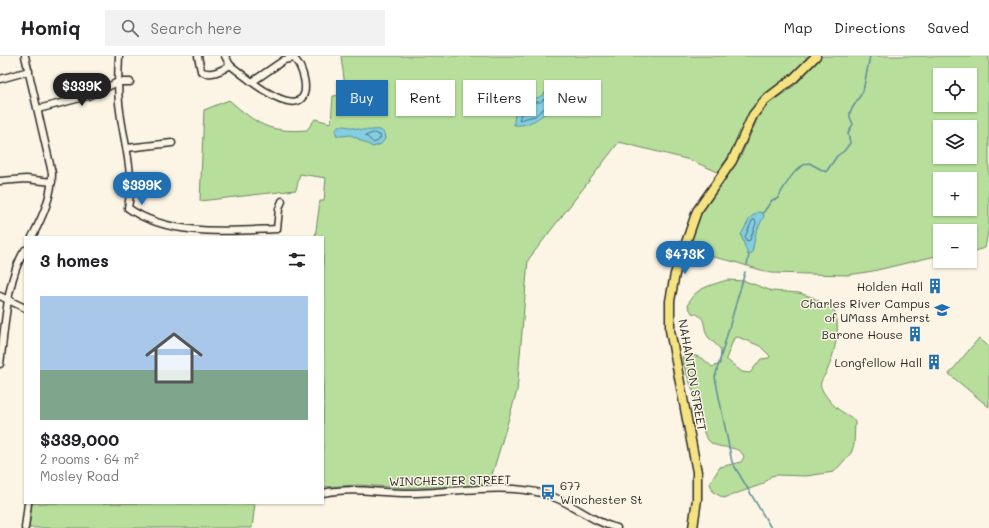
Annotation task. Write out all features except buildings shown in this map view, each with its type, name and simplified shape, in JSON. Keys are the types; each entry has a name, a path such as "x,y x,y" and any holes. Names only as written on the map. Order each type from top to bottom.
{"main road":[{"name":"NAHANTON STREET","path":"692,528 698,499 697,472 670,330 671,297 675,274 695,214 732,161 754,113 766,100 794,78 816,56"}],"street":[{"path":"25,56 51,164 52,182 49,198 32,236"},
{"path":"119,56 118,82 120,111 127,148 131,182 128,208 138,214 180,228 203,231 277,229 282,201"},
{"path":"198,56 199,68 203,72 218,72 230,65"},
{"path":"225,56 230,65 252,82 272,95 295,102 301,99 304,95 305,86 301,65 293,58 284,60 252,82"},
{"path":"0,78 29,71"},
{"path":"38,109 88,96 118,82 130,82"},
{"path":"127,148 172,143"},
{"path":"0,181 26,179 52,182"},
{"path":"0,364 9,300 17,265 24,252"},
{"path":"0,296 24,308"},
{"name":"WINCHESTER STREET","path":"324,493 350,490 408,493 474,489 529,491 556,498 598,521 617,528"},
{"path":"25,528 28,504"}],"green space":[{"path":"341,56 811,56 788,79 765,94 755,105 733,150 718,172 690,160 619,142 528,260 517,391 489,485 407,488 358,485 324,487 324,236 315,236 320,201 324,201 326,178 300,174 296,190 200,201 204,110 229,100 256,121 264,125 282,130 307,130 315,119 331,123 333,96 336,96 336,116 388,116 388,80 344,80"},
{"path":"822,56 989,56 989,227 985,248 977,250 977,224 933,224 933,257 873,271 848,275 771,273 731,261 687,251 703,209 741,156 759,115 769,103 793,87"},
{"path":"727,280 745,281 772,291 799,293 812,297 834,310 837,324 836,340 830,364 822,379 821,387 826,396 834,405 840,411 852,418 855,422 854,445 851,453 834,472 806,476 771,476 763,484 724,498 713,492 710,483 720,467 741,462 744,457 738,450 718,446 706,438 697,403 682,357 686,354 697,356 712,367 720,364 721,350 709,338 701,317 692,313 688,306 693,295 703,288","holes":["738,337 760,346 770,356 769,358 761,359 750,373 742,372 726,359 734,338"]},
{"path":"979,338 989,347 989,407 949,374"},
{"path":"32,504 255,504 252,528 29,528"}],"water":[{"path":"544,94 544,114 527,124 514,125 514,116 536,116 536,98"},
{"path":"338,126 363,130 380,130 384,133 385,139 381,144 373,147 351,135 336,135"},
{"path":"758,212 763,213 764,216 756,232 752,253 748,255 741,235 750,218"}],"waterway":[{"path":"763,213 772,200 777,199 790,178 799,168 809,163 826,172 837,156 844,151 850,143 848,133 853,124 850,117 850,112 863,91 870,56"},
{"path":"747,265 749,255"},
{"path":"745,272 715,377 732,462 771,528"}],"place":[{"name":"Holden Hall","path":"935,286"},
{"name":"Charles River Campus of UMass Amherst","path":"942,310"},
{"name":"Barone House","path":"915,334"},
{"name":"Longfellow Hall","path":"934,362"},
{"name":"677 Winchester St","path":"548,492"}]}
